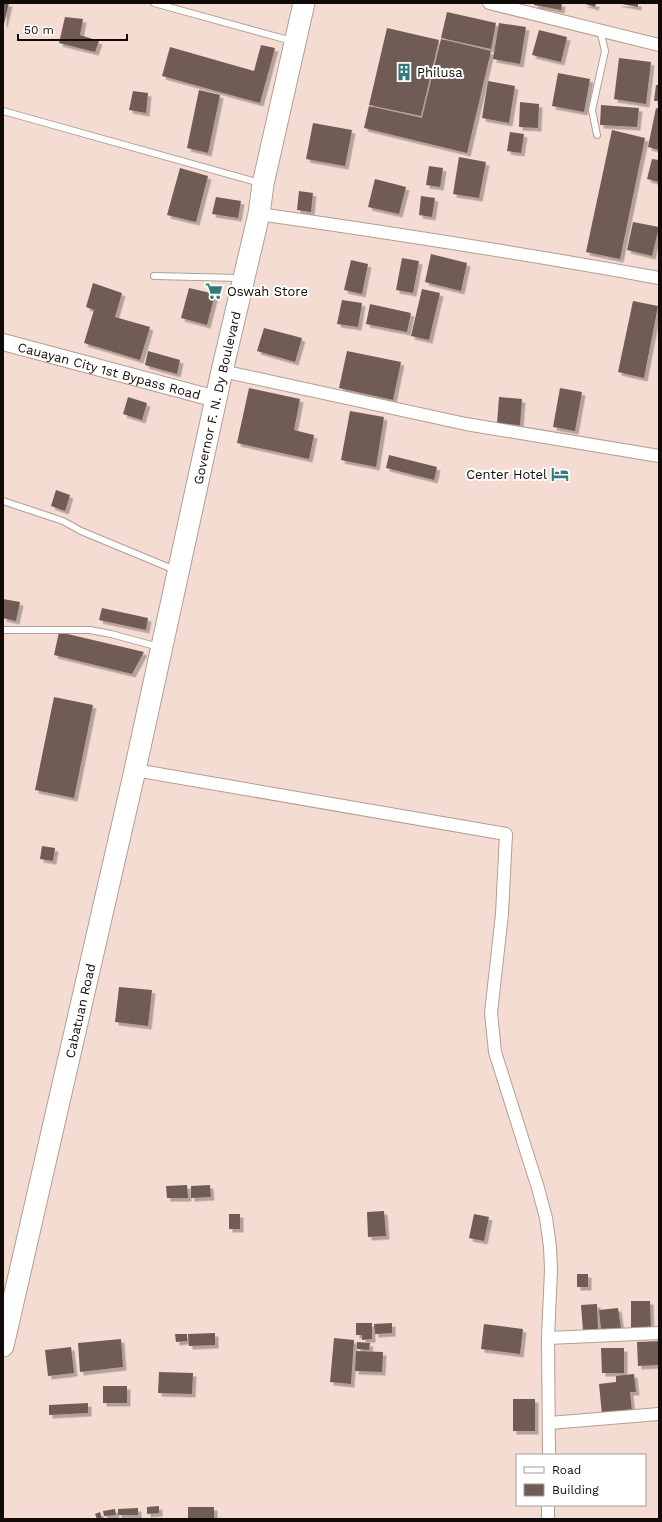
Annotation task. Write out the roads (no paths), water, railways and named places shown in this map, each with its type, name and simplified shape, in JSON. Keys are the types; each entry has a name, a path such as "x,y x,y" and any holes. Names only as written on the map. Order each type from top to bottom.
{"highway":[{"name":"Governor F. N. Dy Boulevard","path":"156,676 222,372 259,214 263,184 304,3"},
{"name":"Cabatuan Road","path":"3,1346 156,676"}],"main road":[{"name":"Cauayan City 1st Bypass Road","path":"3,342 216,399"}],"street":[{"path":"489,3 659,45"},
{"path":"259,214 401,234 659,278"},
{"path":"222,372 466,424 659,456"},
{"path":"135,770 506,834 502,914 491,1013 492,1031 495,1052 521,1131 546,1218 550,1247 551,1270 548,1338 548,1454"},
{"path":"548,1338 659,1333"},
{"path":"549,1423 659,1414"},
{"path":"548,1506 548,1519"}],"lane":[{"path":"154,3 296,42"},
{"path":"597,135 592,110 605,52 600,30"},
{"path":"3,111 263,184"},
{"path":"154,276 244,278"},
{"path":"3,501 63,521 82,531 179,572"},
{"path":"3,630 90,630 111,634 162,648"}],"place":[{"name":"Philusa","path":"404,72"},
{"name":"Oswah Store","path":"214,291"},
{"name":"Center Hotel","path":"560,474"}]}
